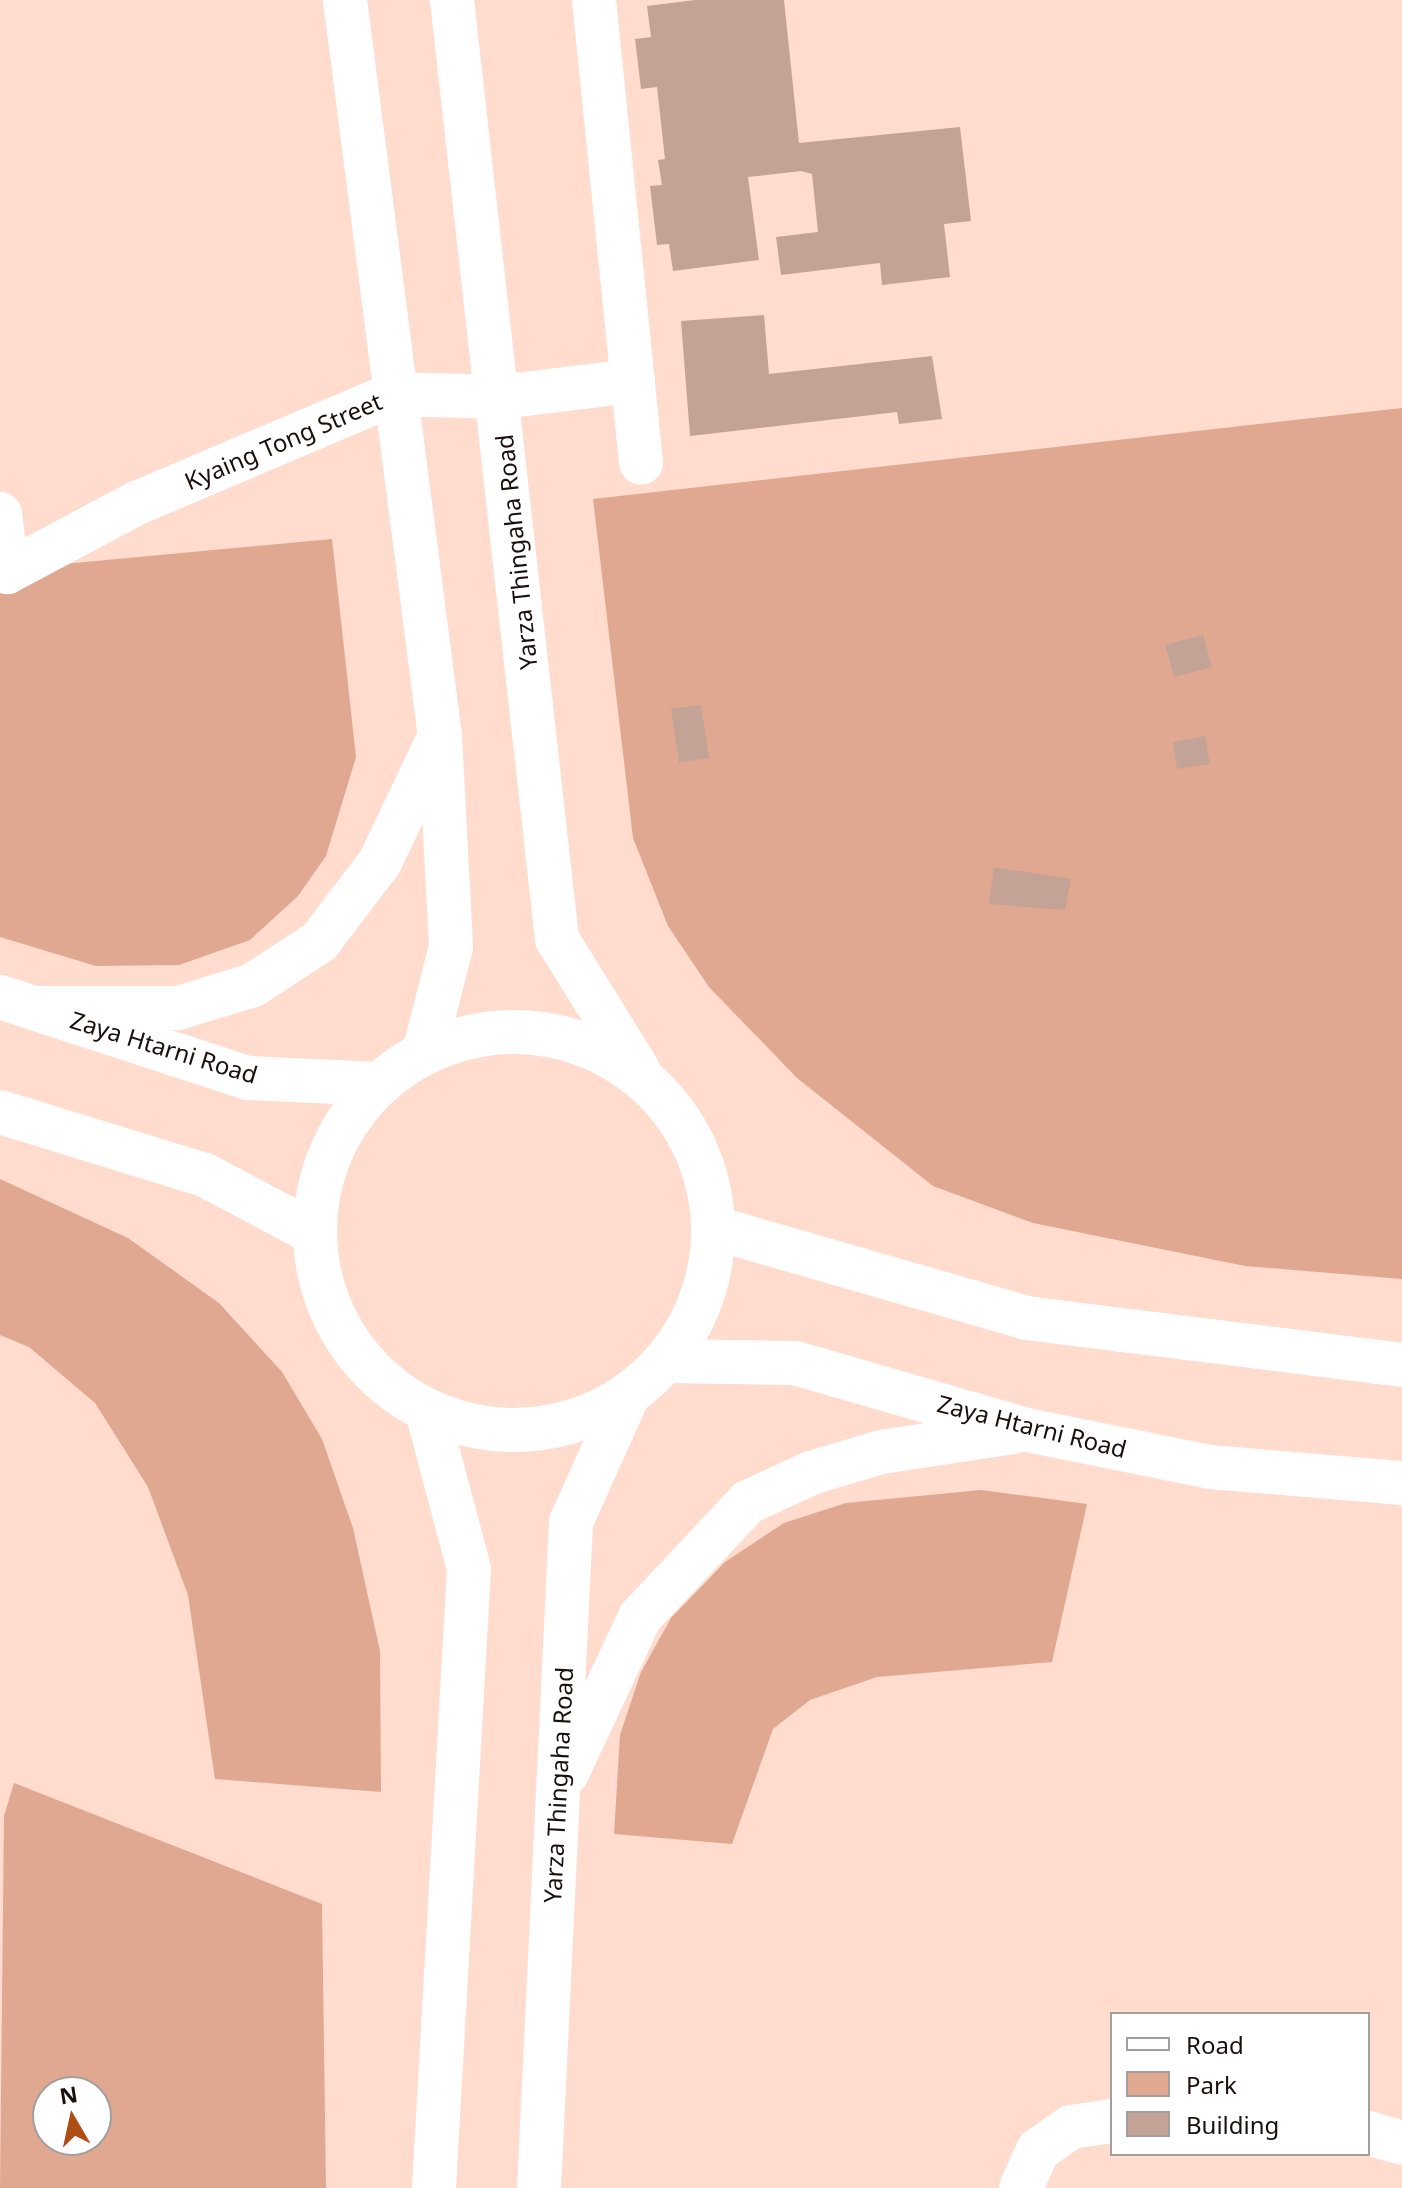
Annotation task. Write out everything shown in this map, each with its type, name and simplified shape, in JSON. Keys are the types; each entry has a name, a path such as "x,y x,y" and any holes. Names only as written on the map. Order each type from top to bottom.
{"main road":[{"path":"345,0 440,736 451,947 424,1053"},
{"name":"Yarza Thingaha Road","path":"452,0 500,397 557,939 645,1080"},
{"path":"594,0 641,463"},
{"name":"Kyaing Tong Street","path":"4,571 137,503 394,394 500,397 633,381"},
{"path":"0,514 4,571"},
{"path":"17,1002 178,1008 253,985 306,950 380,862 440,736"},
{"name":"Zaya Htarni Road","path":"17,1002 248,1078 379,1084"},
{"path":"538,1033 595,1048 645,1080 682,1122 706,1172 715,1228 710,1276 693,1321 666,1361 628,1395 565,1424 495,1430 427,1411 381,1381 345,1339 322,1288 314,1233 321,1178 337,1140 379,1084 424,1053 479,1034 538,1033"},
{"path":"0,1112 205,1175 314,1233"},
{"path":"715,1228 1026,1318 1402,1365"},
{"name":"Zaya Htarni Road","path":"666,1361 795,1363 1027,1430 1210,1467 1402,1483"},
{"name":"Yarza Thingaha Road","path":"539,2188 571,1522 628,1395"},
{"path":"427,1411 469,1569 434,2188"},
{"path":"558,1793 640,1617 748,1502 811,1473 881,1452 1027,1430"},
{"path":"1021,2188 1038,2150 1071,2127 1110,2121"},
{"path":"1370,2133 1389,2134 1402,2143"}],"green space":[{"path":"1402,408 1402,1279 1245,1266 1033,1223 933,1186 797,1078 709,987 668,926 633,838 593,499"},
{"path":"332,539 356,757 326,856 298,896 250,940 179,965 96,966 0,937 0,570"},
{"path":"0,1179 128,1238 219,1303 282,1372 322,1439 353,1528 380,1651 381,1792 215,1779 188,1595 148,1487 95,1403 29,1347 0,1335"},
{"path":"981,1490 1087,1504 1052,1662 877,1677 810,1700 773,1729 732,1844 614,1834 620,1735 641,1672 671,1618 725,1562 784,1523 846,1503"},
{"path":"14,1783 322,1904 326,2188 0,2188 4,1816"}],"building":[{"path":"695,0 784,0 799,143 960,127 971,221 944,224 950,277 882,285 880,263 781,275 776,237 818,232 812,174 801,171 748,177 759,260 673,271 669,244 657,245 650,186 662,185 658,160 665,159 657,87 641,89 635,39 651,37 647,6"},
{"path":"764,315 769,374 932,356 942,419 899,424 897,412 690,436 681,321"},
{"path":"1203,635 1212,667 1174,677 1165,645"},
{"path":"701,705 709,758 679,763 671,709"},
{"path":"1205,736 1210,764 1177,769 1173,742"},
{"path":"994,867 1071,879 1065,910 989,904"}]}
